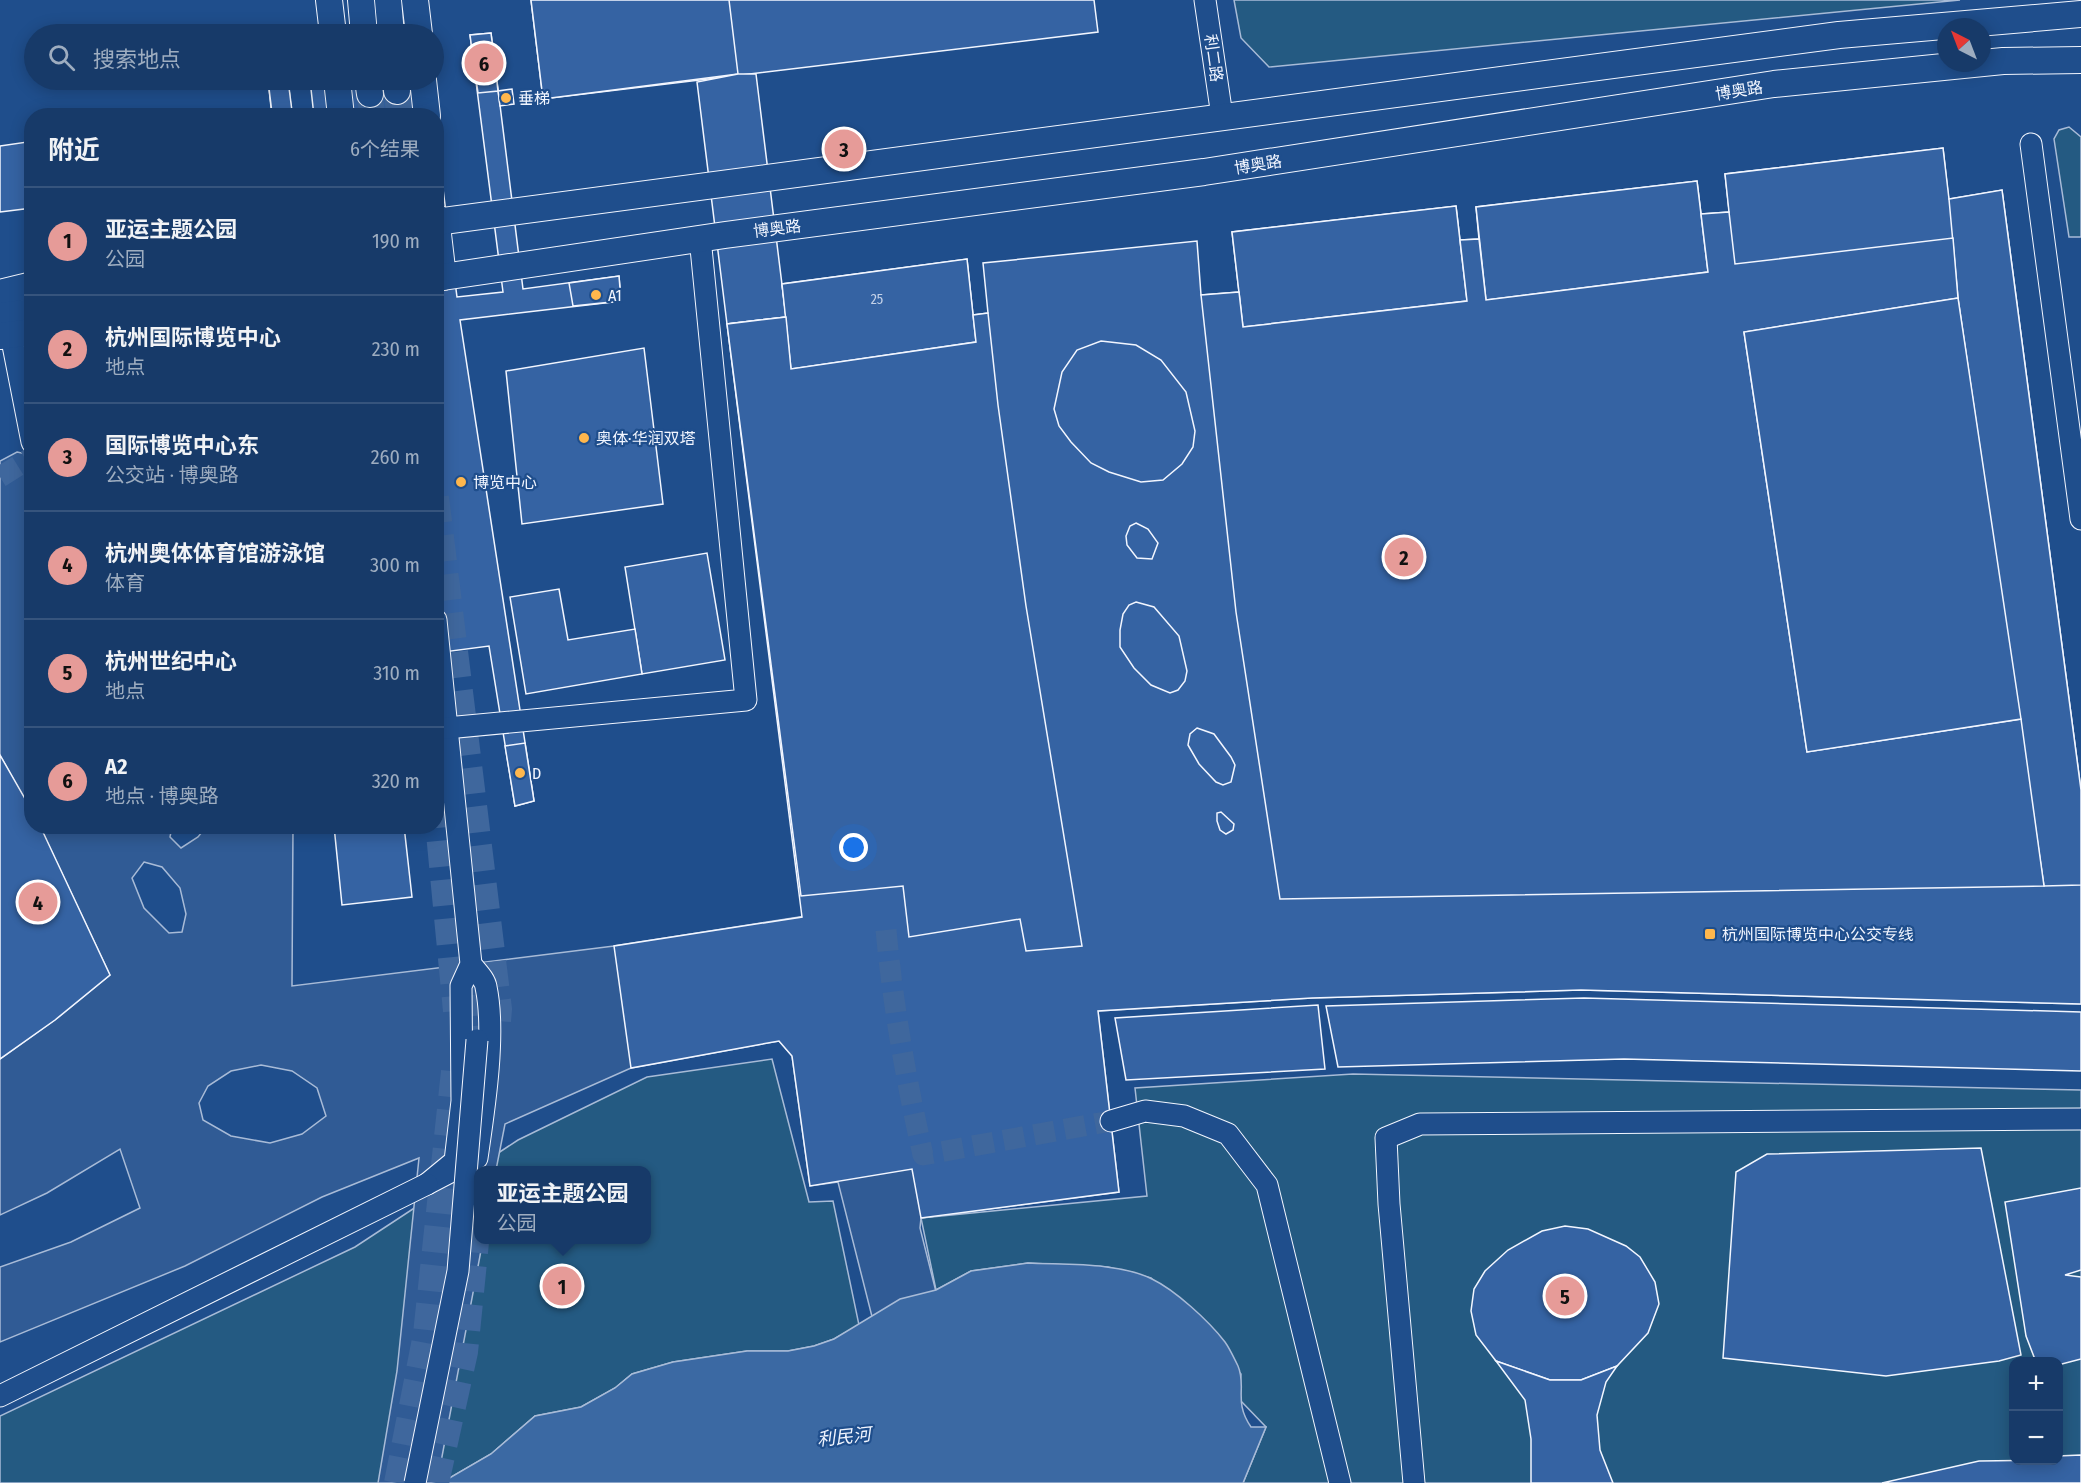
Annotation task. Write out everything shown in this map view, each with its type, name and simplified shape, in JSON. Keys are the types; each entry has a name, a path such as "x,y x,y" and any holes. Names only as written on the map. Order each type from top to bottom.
{"main road":[{"path":"329,0 332,24"},
{"path":"361,0 363,24"},
{"path":"388,0 390,24"},
{"path":"416,0 418,24"},
{"path":"444,221 1024,146 1222,116 1839,35 2081,14"},
{"name":"博奥路","path":"444,276 700,238 1204,172 1774,84 2003,61 2081,60"},
{"path":"339,90 340,108"},
{"path":"424,90 426,108"},
{"path":"0,281 24,277"},
{"path":"0,293 24,287"},
{"path":"11,330 24,319"}],"street":[{"name":"利二路","path":"1205,0 1222,116"},
{"path":"2031,144 2080,512"},
{"path":"444,728 746,700 700,238"},
{"path":"11,330 24,399"},
{"path":"0,1396 427,1184 456,1161 462,1101 461,986 471,964 444,736"},
{"path":"415,1483 458,1271 477,1040"},
{"path":"1111,1120 1145,1111 1184,1116 1228,1134 1267,1185 1340,1483"},
{"path":"1414,1483 1389,1204 1386,1138 1420,1124 2081,1119"}],"shaded area":[{"path":"1234,0 1960,0 1269,67 1241,38"},
{"path":"2069,127 2081,137 2081,237 2069,237 2054,139 2059,130"},
{"path":"17,452 24,454 24,798 0,755 0,461"},
{"path":"43,834 171,834 170,837 181,848 200,834 293,834 292,986 614,946 857,908 1026,951 2081,1004 1581,990 1312,998 1098,1011 1119,1192 921,1218 920,1228 984,1483 914,1483 838,1182 810,1186 792,1056 779,1041 631,1068 505,1124 497,1166 474,1166 474,1244 482,1244 437,1483 378,1483 397,1371 419,1158 322,1197 185,1266 0,1342 0,1267 71,1242 140,1208 120,1149 47,1193 0,1215 0,1059 55,1020 110,975","holes":["144,862 162,867 180,888 186,914 182,932 169,933 144,908 132,878","261,1065 292,1071 317,1088 326,1116 302,1134 270,1143 231,1136 203,1120 199,1103 208,1086 231,1071"]},
{"path":"772,1059 809,1202 833,1201 859,1325 834,1339 814,1346 788,1351 747,1351 673,1362 632,1374 615,1388 581,1407 535,1416 491,1454 441,1483 0,1483 0,1416 355,1247 474,1169 474,1244 651,1244 651,1166 478,1166 518,1140 647,1077"},
{"path":"1353,1074 2081,1090 2081,1483 1243,1483 1266,1427 1239,1399 1241,1374 1151,1278 1108,1267 1028,1263 971,1271 936,1290 921,1218 1147,1196 1135,1088"}],"water":[{"name":"利民河","path":"1028,1263 1091,1265 1138,1274 1152,1279 1171,1291 1210,1325 1225,1342 1238,1366 1241,1402 1246,1418 1251,1427 1266,1427 1243,1483 441,1483 491,1454 535,1416 581,1407 615,1388 632,1374 673,1362 747,1351 788,1351 814,1346 834,1339 900,1299 936,1290 971,1271"}],"building":[{"path":"531,0 1094,0 1098,32 543,99"},
{"path":"531,0 729,0 738,74 543,99"},
{"name":"博览中心","path":"491,33 523,289 619,276 621,301 460,320 534,801 515,806 489,646 444,652 444,197 457,297 503,292 470,35"},
{"path":"491,33 498,91 478,93 470,35"},
{"path":"738,74 756,74 786,317 727,324 697,82"},
{"name":"垂梯","path":"512,89 514,104 500,106 498,91"},
{"path":"269,90 289,90 291,108 271,108"},
{"path":"269,90 289,90 292,108 271,108"},
{"path":"311,90 430,90 433,108 313,108"},
{"path":"24,142 24,209 0,212 0,146"},
{"path":"1943,148 1953,238 1735,264 1725,174"},
{"path":"1943,148 1949,199 2002,190 2081,790 2081,1004 1581,990 1312,998 1098,1011 1119,1192 921,1218 912,1169 810,1186 792,1056 779,1041 631,1068 614,946 802,917 727,324 786,317 782,284 967,259 973,315 988,313 983,263 1197,241 1201,295 1239,292 1232,232 1456,206 1460,240 1479,239 1476,207 1697,181 1701,214 1729,212 1725,174"},
{"path":"1697,181 1708,272 1486,300 1476,207"},
{"path":"2002,190 2081,790 2081,885 2044,886 1958,298 1949,199"},
{"path":"1456,206 1467,301 1243,327 1232,232"},
{"path":"1729,212 1735,264 1953,238 1958,298 1744,332 1807,752 2021,719 2044,886 1280,899 1236,612 1201,295 1239,292 1243,327 1467,301 1460,240 1479,239 1486,300 1708,272 1701,214"},
{"path":"967,259 976,342 791,369 782,284"},
{"name":"A1","path":"619,276 621,301 573,306 569,283"},
{"path":"1958,298 2021,719 1807,752 1744,332"},
{"path":"988,313 998,405 1026,606 1082,946 1026,951 1020,919 909,937 903,886 801,896 727,324 786,317 791,369 976,342 973,315"},
{"path":"1101,341 1136,345 1161,360 1186,392 1195,431 1193,447 1182,464 1163,480 1141,482 1109,472 1091,463 1059,426 1054,409 1062,372 1077,350"},
{"name":"奥体·华润双塔","path":"644,348 663,504 522,524 506,371"},
{"path":"1136,523 1148,529 1158,543 1152,559 1137,558 1127,545 1126,536 1130,526"},
{"path":"707,553 725,660 642,674 625,567"},
{"path":"559,589 568,640 635,629 642,674 526,694 510,597"},
{"path":"1136,602 1154,607 1179,636 1187,671 1185,681 1178,690 1170,693 1151,685 1134,668 1120,647 1123,614 1129,605"},
{"path":"1197,728 1214,734 1231,757 1235,765 1231,782 1223,785 1216,782 1199,764 1188,745 1190,734"},
{"name":"D","path":"525,743 534,801 515,806 505,746"},
{"path":"0,755 24,797 24,834 44,834 110,975 55,1020 0,1059"},
{"path":"1221,812 1234,824 1233,830 1226,834 1220,830 1217,821 1217,813"},
{"path":"335,834 405,834 412,897 342,905"},
{"path":"1584,998 2081,1012 2081,1071 1624,1059 1338,1067 1326,1006"},
{"path":"1318,1005 1325,1069 1126,1080 1115,1018"},
{"path":"1981,1148 2021,1355 1999,1361 1886,1376 1723,1358 1736,1172 1767,1154"},
{"path":"2081,1188 2081,1270 2065,1275 2081,1277 2081,1359 2063,1364 2063,1357 2034,1357 2026,1336 2005,1202"},
{"path":"1565,1226 1588,1229 1626,1246 1640,1257 1655,1282 1659,1304 1648,1333 1617,1366 1581,1380 1550,1380 1496,1361 1476,1335 1471,1311 1474,1289 1485,1271 1508,1250 1542,1231"},
{"path":"1496,1361 1550,1380 1581,1380 1617,1366 1606,1382 1597,1415 1600,1450 1613,1483 1531,1483 1531,1439 1525,1400"},
{"path":"2081,1455 2081,1483 1882,1483 1979,1461 2009,1461 2009,1465 2063,1465 2063,1456"}],"tunnel":[{"path":"397,91 398,108"},
{"path":"370,94 371,108"},
{"path":"0,477 24,462"},
{"path":"444,562 499,1009 498,1021"},
{"path":"439,834 456,1011"},
{"path":"886,930 901,1043 923,1155 1111,1121"},
{"path":"471,964 477,1040"},
{"path":"397,1483 426,1334 455,1062"},
{"path":"436,1483 465,1352 476,1244"}],"place":[{"name":"A2","path":"484,63"},
{"name":"垂梯","path":"506,98"},
{"name":"国际博览中心东","path":"844,149"},
{"name":"A1","path":"596,295"},
{"name":"奥体·华润双塔","path":"584,438"},
{"name":"博览中心","path":"461,482"},
{"name":"杭州国际博览中心","path":"1404,557"},
{"name":"D","path":"520,773"},
{"name":"杭州奥体体育馆游泳馆","path":"38,902"},
{"name":"杭州国际博览中心公交专线","path":"1710,934"},
{"name":"亚运主题公园","path":"562,1286"},
{"name":"杭州世纪中心","path":"1565,1296"}]}
